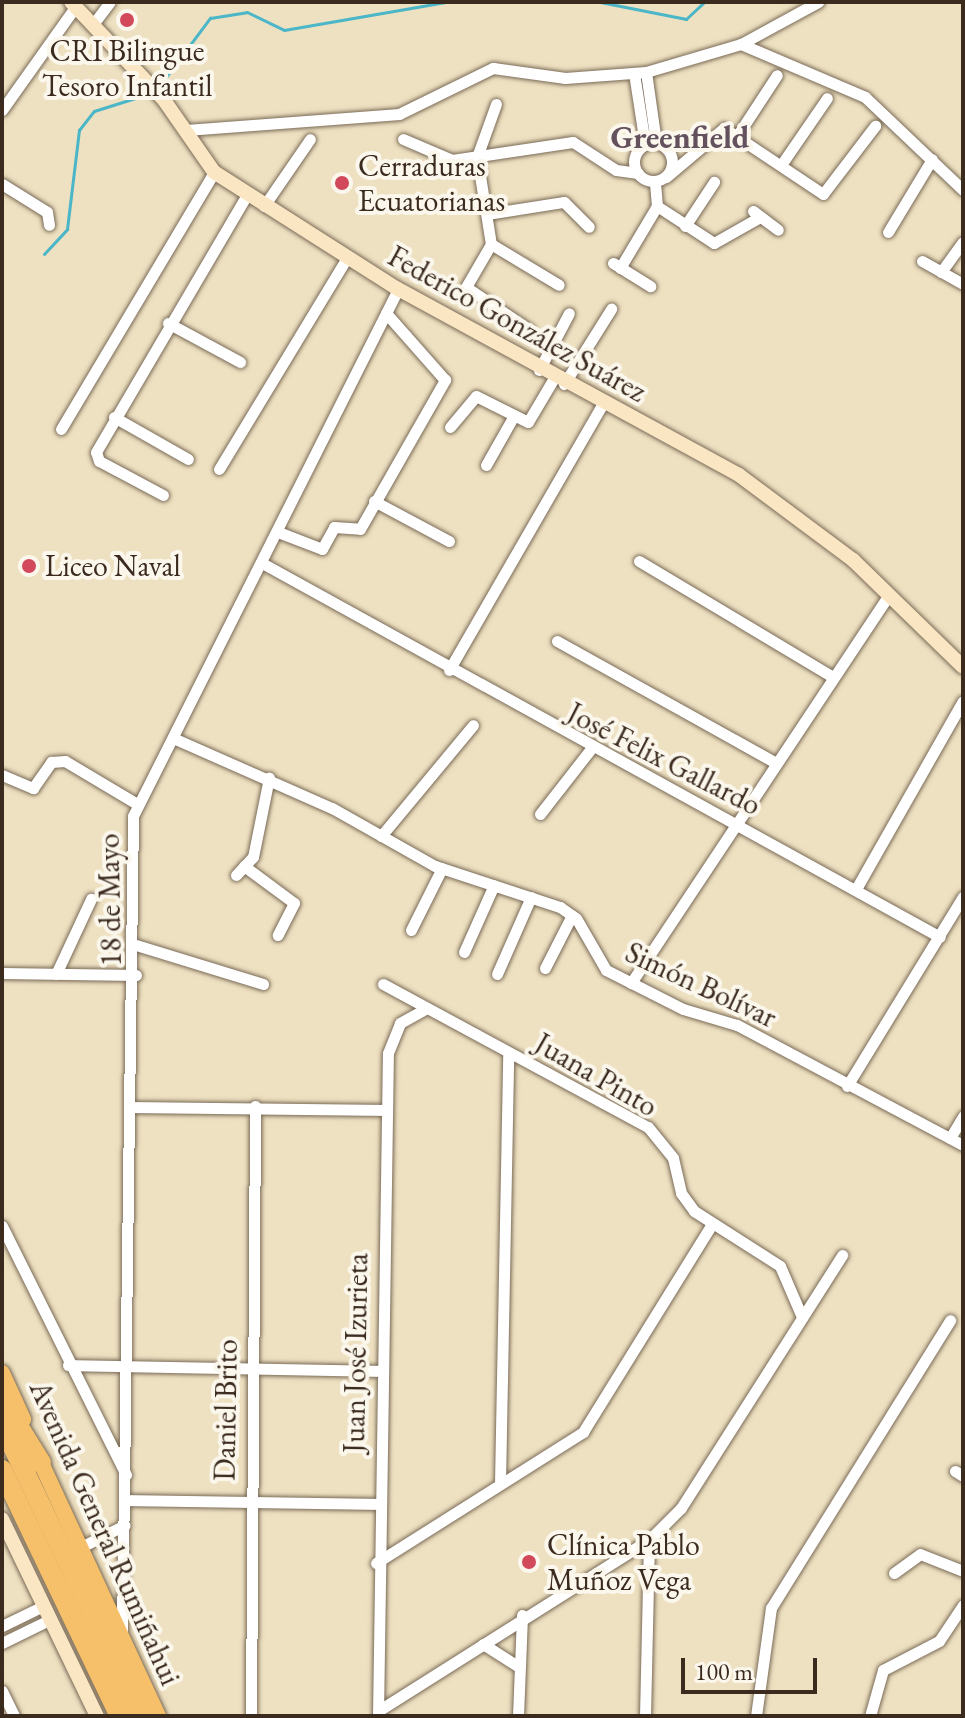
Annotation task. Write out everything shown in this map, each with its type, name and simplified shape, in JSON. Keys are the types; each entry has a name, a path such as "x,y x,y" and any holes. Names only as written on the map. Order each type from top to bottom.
{"highway":[{"path":"2,1400 41,1463"},
{"path":"2,1424 141,1716"},
{"path":"2,1470 120,1716"}],"main road":[{"name":"Avenida General Rumiñahui","path":"2,1373 158,1716"}],"street":[{"path":"94,23 110,2"},
{"path":"186,130 399,114 493,68 565,78 640,72 741,44 818,2"},
{"path":"2,110 73,4"},
{"name":"Federico González Suárez","path":"73,4 164,100 214,172 398,289 559,381 604,401 739,475 853,560 887,598 963,667"},
{"path":"741,44 865,97 963,190"},
{"path":"640,72 650,143 670,163 684,168"},
{"path":"739,133 777,75"},
{"path":"781,165 827,98"},
{"path":"496,104 477,157 491,244 466,287 530,330"},
{"path":"403,139 452,160 565,141 616,170 660,180 684,168 717,131 739,133 781,165 828,192 875,126"},
{"path":"264,206 310,139"},
{"path":"638,173 635,156 650,143"},
{"path":"888,232 932,159"},
{"path":"650,286 617,266 657,206 660,180 670,163"},
{"path":"61,429 214,172"},
{"path":"685,226 712,181 725,191"},
{"path":"2,184 47,212 49,225"},
{"path":"163,495 96,457 114,417 168,323 247,195"},
{"path":"487,214 564,202 589,227"},
{"path":"657,206 714,243 756,214 778,230"},
{"path":"941,272 963,242"},
{"path":"491,244 559,285"},
{"path":"219,469 347,258"},
{"path":"922,261 963,284"},
{"name":"18 de Mayo","path":"121,1638 127,1500 136,975 131,827 137,804 278,532 398,289"},
{"path":"450,427 476,396 512,419 531,420 611,309"},
{"path":"278,532 322,549 334,527 360,529 444,374 386,313"},
{"path":"539,370 569,313"},
{"path":"168,323 240,362"},
{"path":"449,670 604,401"},
{"path":"114,417 188,459"},
{"path":"486,465 512,419"},
{"path":"374,501 449,541"},
{"path":"639,561 831,676"},
{"name":"José Felix Gallardo","path":"262,563 590,750 738,824 940,937"},
{"path":"631,983 738,824 831,676 887,598"},
{"path":"557,641 776,763"},
{"path":"856,889 963,701"},
{"path":"381,836 473,725"},
{"path":"173,738 269,778 442,868 531,897 572,915 545,968"},
{"path":"540,814 590,750"},
{"path":"2,775 33,788 51,762 65,761 137,804"},
{"path":"269,778 253,857 240,871 294,903 278,935"},
{"path":"411,930 442,868"},
{"path":"464,952 494,885"},
{"path":"497,974 531,897"},
{"path":"847,1086 963,897"},
{"path":"56,974 91,899"},
{"name":"Simón Bolívar","path":"572,915 606,970 737,1025 963,1145"},
{"path":"136,945 263,984"},
{"path":"2,973 136,975"},
{"name":"Juana Pinto","path":"383,984 648,1127 673,1158 681,1193 710,1227 780,1266 802,1317"},
{"name":"Juan José Izurieta","path":"378,1713 376,1563 384,1110 393,1032 425,1009"},
{"path":"500,1483 508,1053"},
{"path":"134,1107 255,1106 384,1110"},
{"name":"Daniel Brito","path":"251,1716 248,1502 255,1106"},
{"path":"950,1138 963,1116"},
{"path":"2,1226 68,1365 127,1476"},
{"path":"376,1563 583,1432 710,1227"},
{"path":"378,1713 522,1615 649,1540 681,1508 842,1255"},
{"path":"756,1716 771,1608 950,1320"},
{"path":"68,1365 380,1371"},
{"path":"127,1500 377,1504"},
{"path":"2,1519 97,1716"},
{"path":"79,1548 125,1525"},
{"path":"645,1716 649,1540"},
{"path":"894,1573 920,1554 963,1571"},
{"path":"870,1716 883,1670 939,1641 963,1605"},
{"path":"2,1626 46,1613"},
{"path":"2,1643 46,1613"},
{"path":"518,1716 522,1615"},
{"path":"483,1644 519,1667"},
{"path":"2,1691 14,1716"}],"waterway":[{"path":"157,89 210,18 247,12 284,30 446,2"},
{"path":"600,2 686,19 704,2"},
{"path":"44,254 67,229 79,130 94,111 151,93"}],"place":[{"name":"CRI Bilingue Tesoro Infantil","path":"127,20"},
{"name":"Cerraduras Ecuatorianas","path":"342,183"},
{"name":"Liceo Naval","path":"29,566"},
{"name":"Clínica Pablo Muñoz Vega","path":"529,1562"}],"district":[{"name":"Greenfield","path":"680,137"}]}
